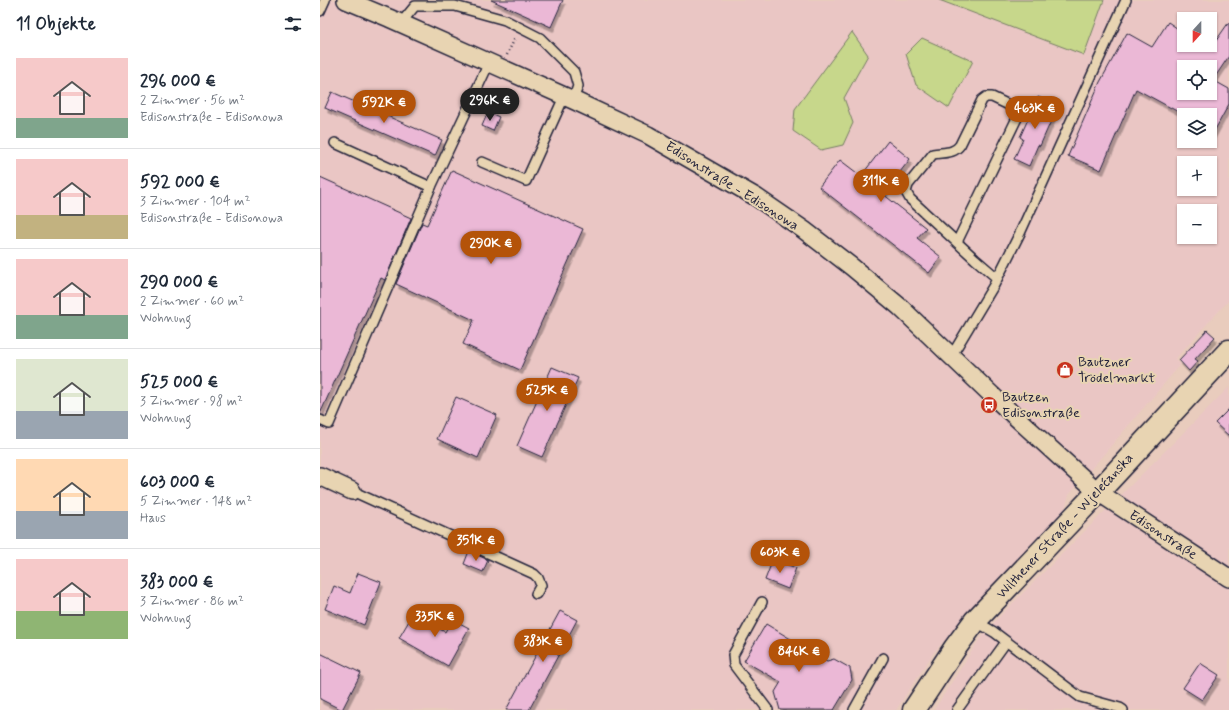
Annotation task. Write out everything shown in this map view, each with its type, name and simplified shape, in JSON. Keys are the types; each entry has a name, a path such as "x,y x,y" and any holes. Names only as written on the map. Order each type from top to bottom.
{"main road":[{"name":"Wilthener Straße - Wjelećanska","path":"914,710 955,648 975,621 1229,351"}],"street":[{"name":"Edisonstraße - Edisonowa","path":"346,0 495,65 648,135 756,197 804,230 900,307 952,355 996,399 1098,492"},
{"path":"320,476 352,490"},
{"name":"Edisonstraße","path":"1098,492 1229,578"}],"lane":[{"path":"320,11 325,0"},
{"path":"952,355 997,278 1021,231 1126,0"},
{"path":"401,23 416,6 456,6 505,20 540,38 574,72 578,86 568,98 526,181 482,162"},
{"path":"320,420 329,424 431,187 495,65"},
{"path":"957,242 1018,116 1018,112 1015,108 992,97 986,97 982,100 957,150 953,152 933,154 908,185 906,192 910,199 957,242 997,278"},
{"path":"335,143 431,187"},
{"path":"352,490 534,574 538,578 541,585 536,594"},
{"path":"762,602 733,655 734,665 768,710"},
{"path":"975,621 1080,697 1123,710"},
{"path":"957,710 1006,642"},
{"path":"854,710 883,658"}],"path":[{"path":"495,65 520,28"}],"shaded area":[{"path":"320,0 1229,0 1229,300 1175,359 1181,364 1069,495 1063,514 934,652 896,710 320,710"},
{"path":"1229,387 1229,710 934,710 979,640 997,619"}],"green space":[{"path":"939,0 1104,0 1084,55"},
{"path":"852,32 868,55 844,98 853,123 843,145 821,150 793,131 795,109"},
{"path":"922,38 973,61 949,108 916,85 906,54"}],"building":[{"path":"491,0 563,0 551,27"},
{"path":"1168,22 1177,28 1177,52 1217,52 1217,39 1229,22 1229,56 1217,74 1217,60 1177,60 1177,100 1217,100 1217,82 1229,89 1229,104 1217,126 1217,108 1177,108 1177,111 1136,89 1101,170 1068,156 1100,82 1127,33 1152,47"},
{"path":"332,92 442,140 435,156 325,108"},
{"path":"1038,97 1058,105 1040,146 1038,145 1029,166 1014,159 1023,139 1020,137"},
{"path":"488,112 499,117 493,131 482,126"},
{"path":"888,141 910,159 883,194 926,228 917,238 941,257 929,273 819,187 840,160 861,176"},
{"path":"452,170 583,229 520,370 463,344 474,320 396,284 422,223 427,225"},
{"path":"320,177 411,218 385,280 381,278 320,414"},
{"path":"1207,330 1215,337 1195,359 1198,361 1189,371 1179,360"},
{"path":"552,367 578,378 542,457 517,446"},
{"path":"456,397 497,415 478,458 437,439"},
{"path":"1229,409 1229,436 1215,423"},
{"path":"469,551 488,560 483,572 464,564"},
{"path":"773,559 796,568 788,589 765,580"},
{"path":"358,573 381,582 364,625 325,609 334,586 350,593"},
{"path":"560,611 577,620 529,710 506,710"},
{"path":"413,614 445,632 452,619 469,628 448,666 399,638"},
{"path":"766,624 827,661 834,659 850,668 852,680 834,710 780,710 775,692 781,682 744,661"},
{"path":"320,653 361,673 342,710 320,699"},
{"path":"1200,663 1219,675 1202,700 1183,688"}],"place":[{"name":"Bautzner Trödelmarkt","path":"1065,370"},
{"name":"Bautzen Edisonstraße","path":"989,405"}]}
